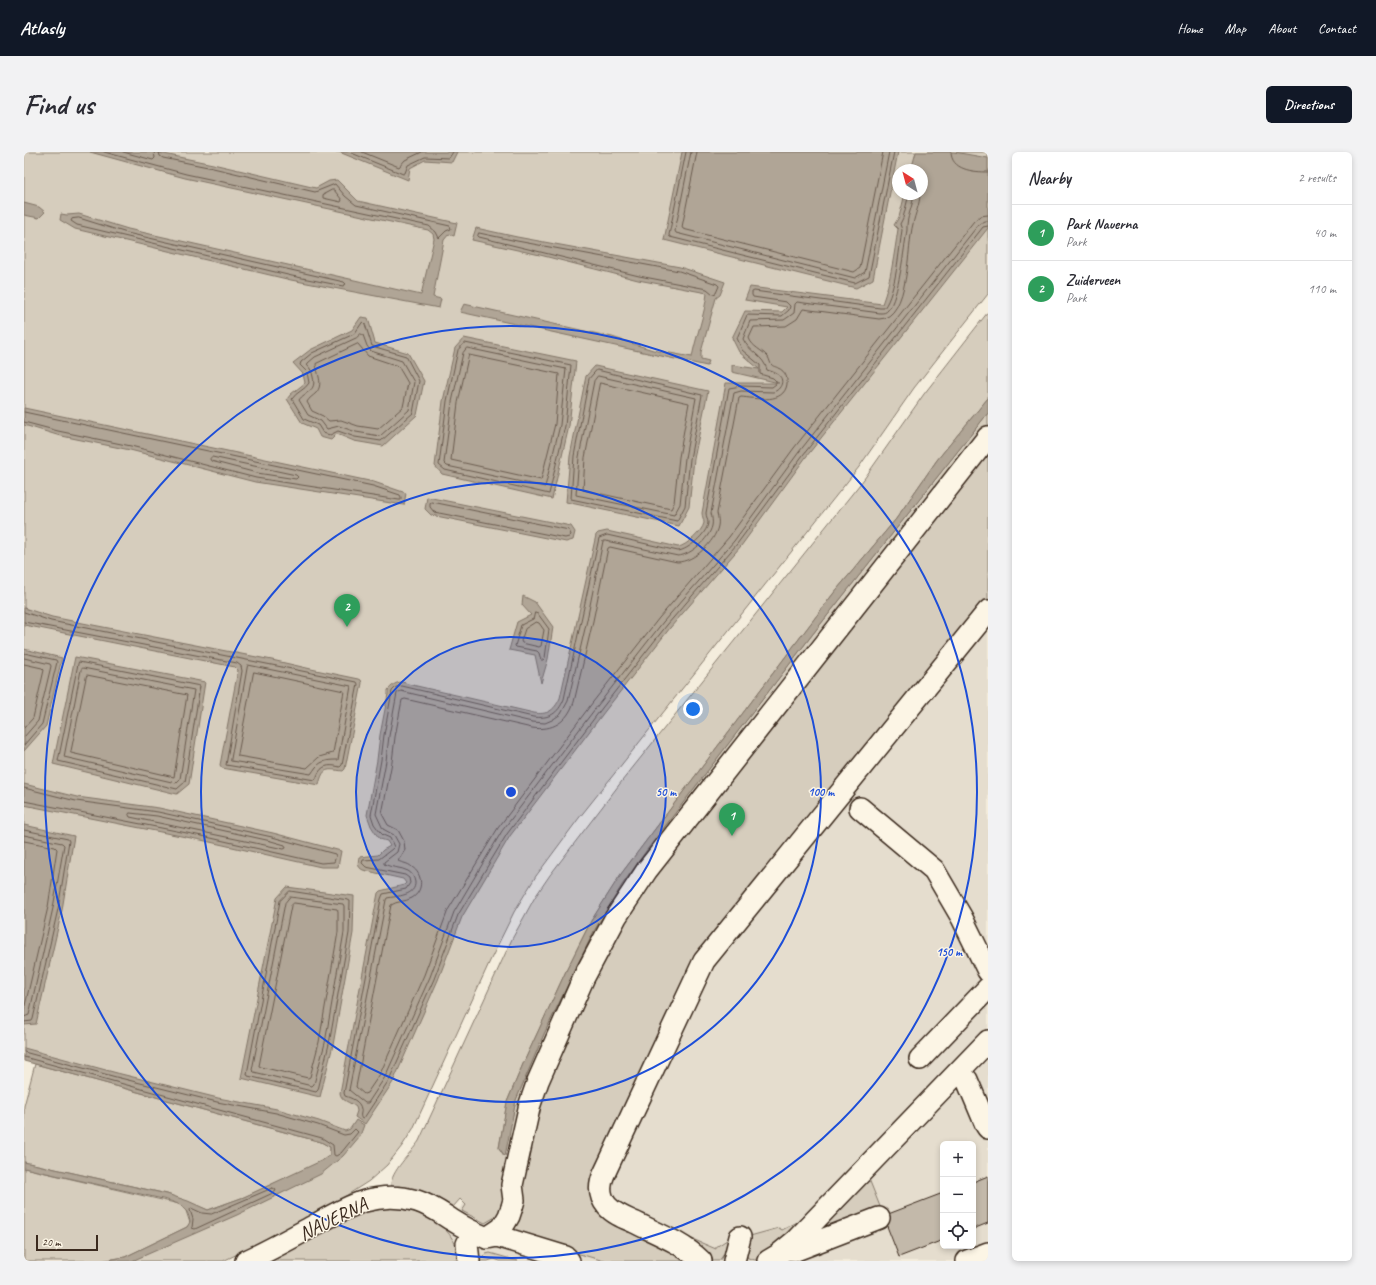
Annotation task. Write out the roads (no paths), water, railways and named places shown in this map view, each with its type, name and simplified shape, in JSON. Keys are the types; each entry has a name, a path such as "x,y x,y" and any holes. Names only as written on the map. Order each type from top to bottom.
{"street":[{"path":"469,1261 467,1244 480,1235 502,1228 509,1216 514,1200 512,1185 519,1151 530,1104 538,1081 584,977 616,917 647,870 988,437"},
{"path":"701,1261 685,1248 612,1211 603,1200 601,1194 601,1180 704,961 988,611"},
{"path":"860,808 934,870 962,918 988,974 920,1060"},
{"path":"768,1261 787,1249 988,1041"},
{"path":"959,1071 967,1080 988,1128"},
{"name":"NAUERNA","path":"246,1261 281,1244 355,1203 380,1197 418,1201 480,1235 494,1248 536,1261"},
{"path":"787,1249 796,1250 879,1218"},
{"path":"480,1235 498,1236 566,1257 569,1261"},
{"path":"734,1261 740,1237"}],"water":[{"path":"90,152 154,152 316,188 329,181 337,180 358,201 457,223 454,236 449,234 444,240 433,297 441,299 439,308 291,280 75,229 60,220 61,214 79,214 128,229 421,295 434,239 433,234 428,230 185,178"},
{"path":"339,152 457,152 452,162 425,160 410,168 408,180"},
{"path":"682,152 898,152 896,164 892,164 892,182 873,279 856,288 664,240"},
{"path":"916,152 954,152 988,158 988,228 806,457 741,546 670,628 510,836 462,917 438,980 393,1082 365,1124 355,1117 357,1111 356,1107 344,1100 340,1093 378,893 380,891 404,885 406,883 403,879 363,870 358,865 359,857 378,855 390,846 387,841 380,839 376,834 367,815 388,690 395,684 402,682 534,713 546,713 553,709 560,698 596,535 607,531 678,547 693,538 703,527 704,523 702,513 726,383 779,383 732,372 732,365 759,369 739,352 732,338 745,311 782,312 787,307 745,300 750,287 882,304 890,277 898,229 894,225 899,217 903,200 928,200 928,164 913,164"},
{"path":"24,203 39,207 45,212 39,218 24,215"},
{"path":"476,228 680,267 725,282 720,295 716,298 701,352 701,359 709,361 707,366 460,312 464,304 612,337 653,350 692,357 706,301 707,293 638,280 540,255 472,240"},
{"path":"361,317 368,318 375,343 408,353 424,381 417,415 383,446 354,441 337,434 331,440 320,437 316,429 302,423 287,399 305,383 303,374 293,363 310,350 352,330"},
{"path":"464,338 576,361 569,426 552,499 442,474 435,466 443,401 455,348"},
{"path":"595,366 708,391 694,459 689,507 679,526 566,502 570,456 586,376"},
{"path":"988,398 988,413 812,635 646,851 622,885 594,931 544,1034 516,1100 505,1156 499,1148 507,1102 566,971 591,921 621,874 833,594 896,519 937,460"},
{"path":"24,408 374,482 406,493 404,505 255,482 130,450 57,435 24,425"},
{"path":"427,497 571,526 575,532 573,540 566,542 431,515 425,509"},
{"path":"523,596 535,602 553,627 548,659 541,683 535,655 509,650 517,622 531,615 522,605"},
{"path":"24,608 52,617 272,660 361,680 362,683 345,769 343,771 326,770 322,775 319,785 222,768 220,765 238,670 235,667 24,625"},
{"path":"24,649 62,658 46,726 24,751"},
{"path":"75,657 205,682 189,784 177,794 53,764"},
{"path":"24,784 77,797 159,808 273,833 341,851 338,867 321,867 201,840 24,805"},
{"path":"24,825 74,836 62,910 36,1024 24,1025"},
{"path":"287,887 354,896 353,933 333,1045 320,1097 241,1078 277,898"},
{"path":"24,1048 218,1098 277,1109 319,1121 345,1131 350,1129 356,1120 364,1125 360,1136 343,1156 321,1174 237,1215 132,1261 101,1261 125,1257 187,1227 190,1222 187,1213 183,1207 167,1200 24,1168 24,1162 167,1194 208,1210 244,1197 323,1160 330,1155 330,1147 321,1142 24,1061"}],"place":[{"name":"Zuiderveen","path":"347,627"},
{"name":"Park Nauerna","path":"732,836"}]}
